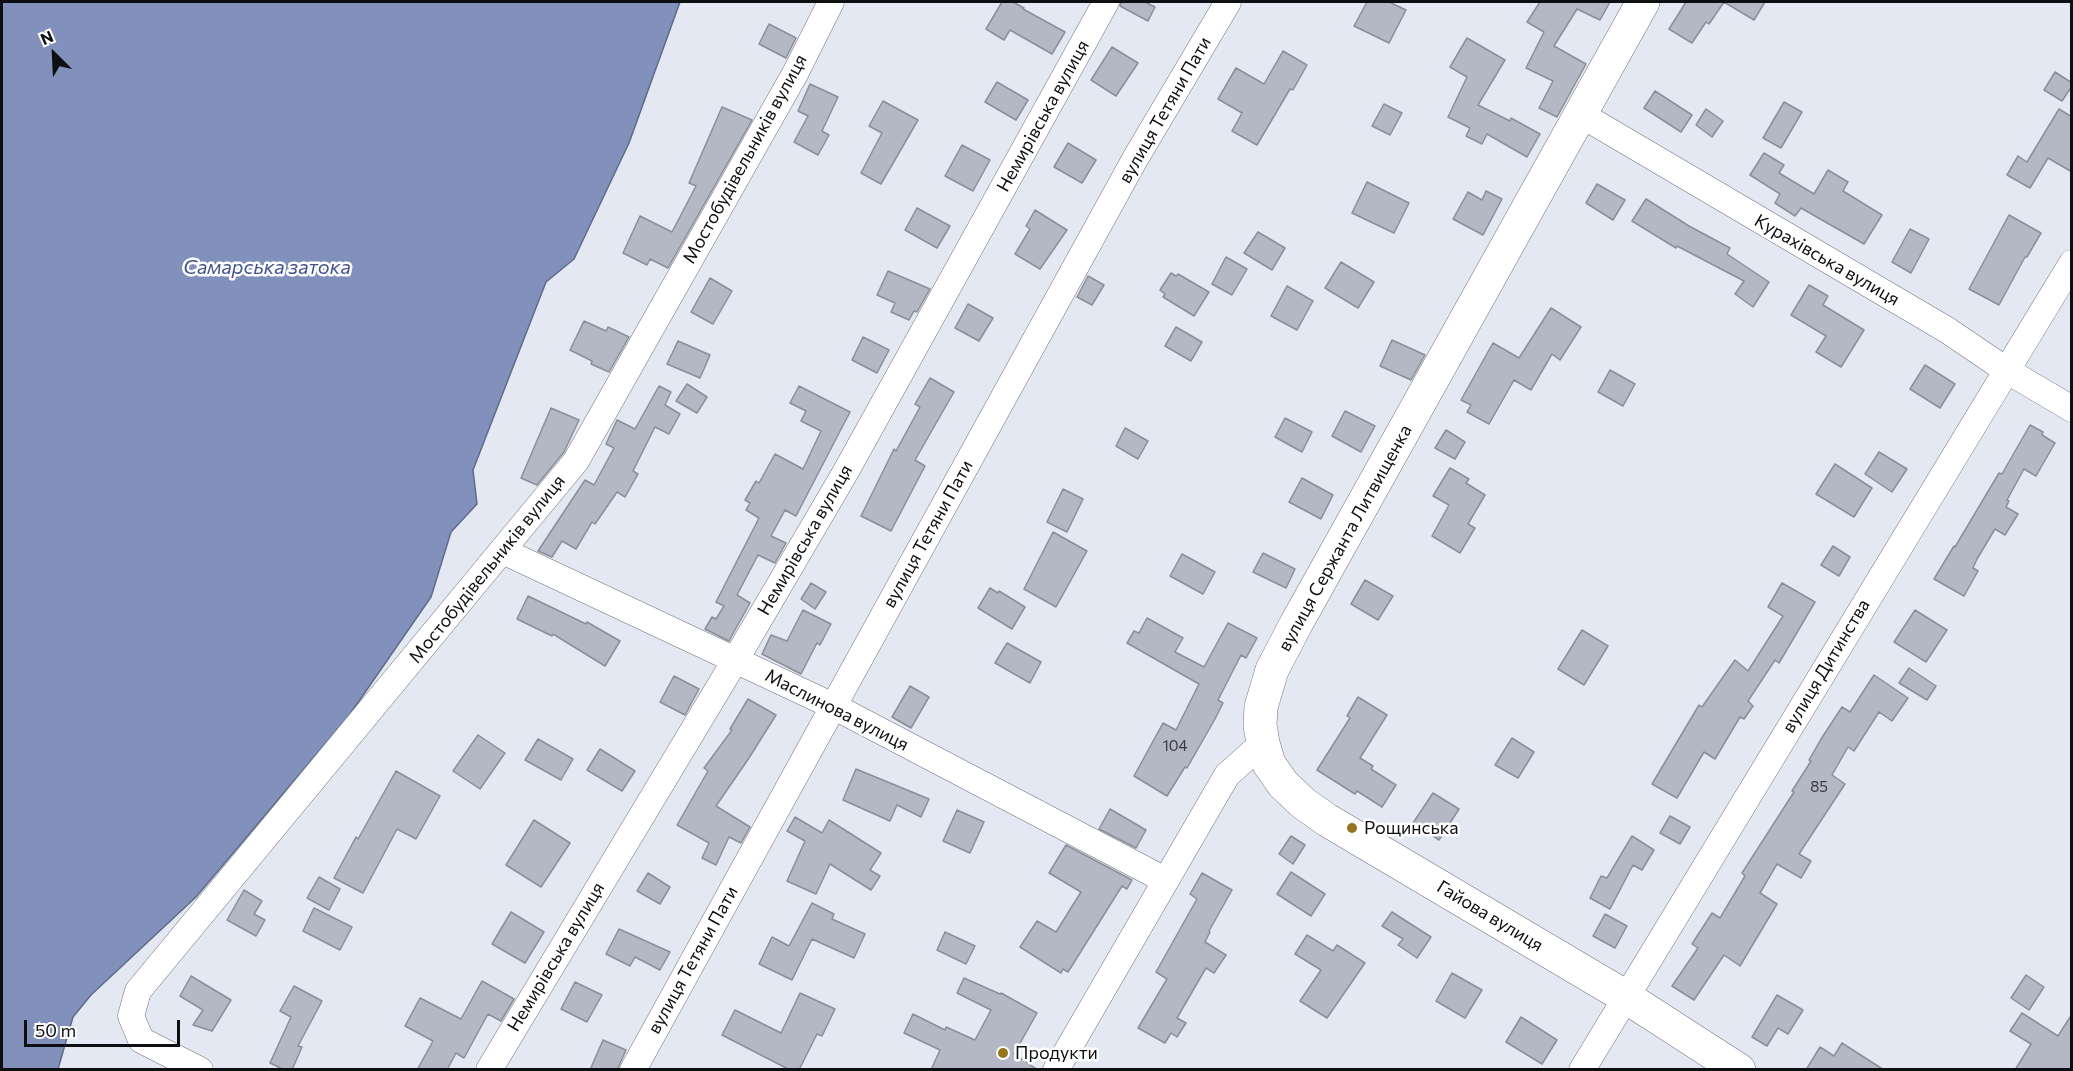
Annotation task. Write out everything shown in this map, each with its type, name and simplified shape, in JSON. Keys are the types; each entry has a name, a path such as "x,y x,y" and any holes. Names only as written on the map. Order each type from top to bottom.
{"main road":[{"name":"вулиця Сержанта Литвищенка","path":"1263,743 1260,725 1261,707 1272,670 1643,2"},
{"name":"Гайова вулиця","path":"1263,743 1269,764 1283,784 1303,803 1327,820 1626,997 1739,1070"}],"street":[{"name":"Мостобудівельників вулиця","path":"200,1070 141,1041 130,1016 138,991 576,461 796,72 831,2"},
{"name":"Немирівська вулиця","path":"489,1070 845,473 1106,2"},
{"name":"вулиця Тетяни Пати","path":"633,1070 1135,159 1228,2"},
{"name":"Курахівська вулиця","path":"1580,114 1947,330 2006,370 2072,409"},
{"name":"вулиця Дитинства","path":"1582,1070 2072,263"},
{"name":"Маслинова вулиця","path":"503,551 833,706 1166,880"},
{"path":"1056,1070 1227,775 1263,743"}],"water":[{"name":"Самарська затока","path":"2,2 680,2 629,143 574,259 546,282 473,470 477,504 451,532 431,597 348,717 196,897 91,995 73,1017 58,1069 2,1070"}],"building":[{"path":"1002,2 1013,2 1065,32 1052,54 1010,30 1004,40 986,29"},
{"path":"1121,2 1145,2 1155,7 1148,21 1120,6"},
{"path":"1367,2 1389,2 1406,10 1389,43 1354,26"},
{"path":"1540,2 1610,2 1600,20 1577,9 1554,46 1586,64 1557,117 1539,108 1553,81 1526,68 1544,32 1527,22"},
{"path":"1686,2 1724,2 1709,24 1706,22 1692,43 1669,29"},
{"path":"1724,2 1765,2 1754,20"},
{"path":"769,24 796,38 786,58 759,44"},
{"path":"1467,38 1505,60 1478,105 1510,121 1511,118 1540,134 1527,157 1487,134 1482,144 1466,136 1470,128 1448,117 1467,77 1450,67"},
{"path":"1112,47 1138,63 1116,96 1091,80"},
{"path":"1283,51 1307,65 1257,145 1232,131 1242,113 1218,99 1236,68 1264,84"},
{"path":"2055,72 2072,83 2062,101 2044,90"},
{"path":"997,82 1028,100 1016,120 985,102"},
{"path":"810,84 838,97 822,131 829,135 818,155 794,142 808,116 798,111"},
{"path":"1655,91 1692,115 1681,132 1644,108"},
{"path":"883,101 918,120 881,184 861,173 882,133 869,126"},
{"path":"1784,102 1802,112 1781,148 1763,138"},
{"path":"1384,104 1402,113 1390,135 1372,126"},
{"path":"722,107 752,120 668,268 650,259 647,265 623,253 640,216 672,232 696,186 689,183"},
{"path":"1706,109 1723,121 1712,137 1696,125"},
{"path":"2059,109 2072,117 2072,172 2048,158 2030,188 2007,175 2018,156 2027,162"},
{"path":"1068,143 1096,160 1082,183 1054,167"},
{"path":"962,145 990,160 973,191 945,176"},
{"path":"1764,153 1784,165 1779,173 1814,194 1828,170 1848,182 1843,191 1882,215 1864,244 1801,208 1795,216 1775,203 1780,194 1750,175"},
{"path":"1367,182 1409,203 1394,233 1352,213"},
{"path":"1597,184 1625,200 1613,220 1586,203"},
{"path":"1486,191 1502,199 1483,235 1453,219 1468,192 1482,200"},
{"path":"1646,199 1730,248 1727,254 1769,282 1753,307 1735,294 1744,281 1677,246 1676,248 1632,221"},
{"path":"917,208 950,226 937,248 905,230"},
{"path":"1035,210 1067,230 1040,269 1015,254 1030,229 1026,226"},
{"path":"2009,215 2041,233 1999,305 1969,289"},
{"path":"1910,229 1929,239 1911,273 1892,262"},
{"path":"1258,232 1285,248 1272,270 1244,253"},
{"path":"1226,257 1247,269 1232,295 1212,284"},
{"path":"1341,262 1374,282 1358,308 1325,288"},
{"path":"888,271 930,289 917,312 914,311 909,320 891,312 895,303 877,295"},
{"path":"1171,273 1176,276 1178,274 1209,292 1194,316 1163,297 1165,294 1160,290"},
{"path":"1088,276 1104,285 1092,305 1077,297"},
{"path":"710,278 732,291 713,324 691,312"},
{"path":"1809,285 1828,296 1823,305 1864,330 1841,367 1816,352 1826,336 1791,315"},
{"path":"1287,286 1313,301 1297,330 1271,316"},
{"path":"968,304 993,318 979,341 955,328"},
{"path":"1551,308 1581,327 1560,360 1552,354 1531,390 1514,380 1489,424 1467,412 1471,405 1461,400 1493,343 1519,358"},
{"path":"584,321 606,331 608,327 629,337 609,372 591,364 592,361 570,350"},
{"path":"1176,327 1202,342 1191,361 1165,346"},
{"path":"863,337 889,350 877,373 852,360"},
{"path":"1392,340 1425,355 1411,380 1380,366"},
{"path":"678,341 710,355 700,378 667,364"},
{"path":"1925,365 1955,384 1940,408 1910,389"},
{"path":"1610,370 1635,384 1623,406 1598,392"},
{"path":"930,378 954,392 915,460 925,466 891,531 861,516 894,449 896,451 920,407 915,404"},
{"path":"687,384 707,397 697,413 676,401"},
{"path":"659,386 671,392 665,405 680,414 669,434 655,427 633,471 638,474 625,497 617,492 595,524 592,522 576,549 562,541 552,557 538,551 585,480 594,485 614,448 606,444 617,420 635,429"},
{"path":"799,386 850,412 796,516 785,510 771,536 786,543 775,563 758,555 737,595 750,603 729,641 705,629 712,617 716,619 724,606 716,602 759,518 746,510 750,503 745,500 756,481 759,483 775,454 803,469 821,431 801,421 806,411 790,403"},
{"path":"551,408 579,420 564,452 537,485 521,478"},
{"path":"1345,411 1375,426 1361,452 1332,436"},
{"path":"1285,418 1312,432 1302,452 1275,437"},
{"path":"2030,425 2043,432 2042,435 2055,443 2036,476 2024,469 2007,500 2009,501 2006,507 2018,514 2005,535 1995,529 1977,559 1973,568 1978,571 1964,596 1934,579 1999,473 2002,474"},
{"path":"1125,428 1148,441 1138,459 1116,446"},
{"path":"1446,430 1465,442 1455,459 1435,448"},
{"path":"1879,452 1907,469 1892,492 1865,474"},
{"path":"1835,464 1872,488 1854,517 1816,494"},
{"path":"1450,468 1469,479 1466,483 1485,495 1468,524 1475,528 1460,553 1432,536 1449,505 1433,496"},
{"path":"1302,478 1333,495 1321,519 1289,502"},
{"path":"1063,489 1083,499 1067,532 1047,522"},
{"path":"1053,532 1087,551 1056,607 1024,589"},
{"path":"1833,546 1850,557 1839,576 1821,565"},
{"path":"1263,553 1295,569 1286,588 1253,572"},
{"path":"1182,554 1215,572 1203,594 1170,576"},
{"path":"1365,580 1393,596 1378,620 1351,604"},
{"path":"811,583 826,592 815,609 801,599"},
{"path":"1782,583 1815,602 1779,663 1775,660 1748,701 1753,706 1744,719 1740,717 1715,759 1704,752 1677,798 1652,784 1699,705 1702,707 1735,660 1748,671 1783,616 1768,607"},
{"path":"990,588 1025,607 1012,629 978,608"},
{"path":"528,596 586,624 587,622 620,641 605,666 553,634 552,636 517,619"},
{"path":"803,610 831,624 820,645 817,643 801,674 762,654 771,635 787,641"},
{"path":"1915,610 1947,630 1926,662 1894,642"},
{"path":"1147,618 1183,638 1175,652 1204,667 1228,623 1257,638 1246,658 1241,655 1218,700 1223,703 1215,719 1187,768 1185,767 1167,796 1134,776 1163,723 1176,730 1199,684 1127,643 1134,631 1139,633"},
{"path":"1582,630 1608,646 1584,685 1558,669"},
{"path":"1007,643 1041,662 1030,683 995,663"},
{"path":"1909,668 1936,686 1927,700 1899,683"},
{"path":"1874,675 1908,698 1892,721 1879,712 1854,751 1848,747 1832,775 1845,784 1799,854 1811,861 1801,878 1777,864 1760,893 1777,904 1740,966 1724,955 1694,1000 1672,986 1698,948 1692,944 1712,913 1720,918 1745,876 1742,873 1794,792 1792,791 1811,761 1809,760 1821,739 1842,707 1850,712"},
{"path":"674,676 699,689 685,715 660,702"},
{"path":"910,686 929,697 911,728 892,717"},
{"path":"1358,697 1387,715 1360,758 1373,766 1371,769 1396,785 1382,807 1357,791 1355,794 1317,770 1350,718 1347,716"},
{"path":"748,699 776,715 716,806 750,827 741,843 729,837 716,865 702,858 709,843 677,825 708,771 704,768 732,730 730,729"},
{"path":"478,735 505,753 480,789 453,771"},
{"path":"1512,738 1534,752 1518,778 1495,765"},
{"path":"538,739 573,759 561,780 525,760"},
{"path":"600,749 635,771 622,791 587,770"},
{"path":"856,769 929,799 921,817 897,805 890,821 843,800"},
{"path":"396,771 440,796 416,839 397,829 363,893 334,878"},
{"path":"1433,793 1459,809 1439,840 1413,823"},
{"path":"1110,809 1146,830 1136,848 1099,829"},
{"path":"957,810 984,822 970,853 943,841"},
{"path":"1670,816 1690,827 1680,844 1660,833"},
{"path":"795,817 822,833 829,820 881,853 870,870 880,876 871,890 830,864 816,894 787,881 805,841 787,831"},
{"path":"534,820 570,843 541,887 506,865"},
{"path":"1291,836 1305,845 1293,864 1279,854"},
{"path":"1632,836 1654,850 1642,870 1633,865 1610,909 1590,898 1601,876 1607,878"},
{"path":"1066,845 1132,880 1127,889 1122,886 1068,972 1063,969 1061,973 1020,947 1037,921 1056,932 1081,892 1049,873"},
{"path":"1291,872 1325,894 1311,916 1277,894"},
{"path":"648,873 670,887 660,904 637,891"},
{"path":"1202,873 1232,890 1205,942 1226,955 1214,973 1206,968 1177,1018 1186,1023 1177,1037 1171,1033 1165,1043 1138,1028 1167,979 1156,972 1197,899 1190,894"},
{"path":"319,877 340,889 329,910 307,898"},
{"path":"244,890 262,901 254,914 265,920 256,936 227,920"},
{"path":"812,903 834,914 832,919 865,934 854,958 812,939 792,980 759,964 772,937 789,946"},
{"path":"314,908 352,927 340,950 303,931"},
{"path":"511,912 544,932 525,963 492,944"},
{"path":"1392,912 1431,937 1417,958 1398,945 1403,939 1382,926"},
{"path":"1605,914 1627,926 1615,948 1593,936"},
{"path":"619,929 670,952 660,970 635,957 630,966 606,954"},
{"path":"945,932 975,946 966,964 937,950"},
{"path":"1307,935 1333,951 1337,945 1365,963 1327,1018 1300,1001 1321,970 1295,954"},
{"path":"1452,973 1482,990 1465,1018 1436,1001"},
{"path":"2026,975 2044,987 2029,1010 2011,998"},
{"path":"191,976 231,1000 212,1031 193,1025 203,1010 180,996"},
{"path":"964,978 1001,993 1037,1013 1014,1054 1038,1070 931,1070 940,1050 904,1033 913,1014 945,1030 946,1027 975,1040 991,1010 957,993"},
{"path":"482,981 514,999 501,1021 488,1014 464,1058 456,1053 447,1070 417,1070 433,1041 405,1026 420,998 461,1019"},
{"path":"575,982 602,995 587,1022 561,1009"},
{"path":"294,986 322,1001 298,1046 302,1047 292,1070 285,1070 270,1063 291,1017 280,1011"},
{"path":"800,993 835,1009 822,1036 817,1034 799,1070 790,1070 722,1035 735,1010 781,1033"},
{"path":"1777,995 1803,1010 1788,1034 1778,1028 1767,1046 1752,1037"},
{"path":"2022,1013 2058,1036 2072,1014 2072,1070 2015,1070 2031,1044 2010,1031"},
{"path":"1521,1017 1557,1040 1542,1064 1506,1042"},
{"path":"603,1040 626,1050 617,1070 590,1070"},
{"path":"1842,1043 1884,1070 1806,1070 1820,1047 1834,1056"}],"place":[{"name":"Рощинська","path":"1352,828"},
{"name":"Продукти","path":"1003,1053"}]}
